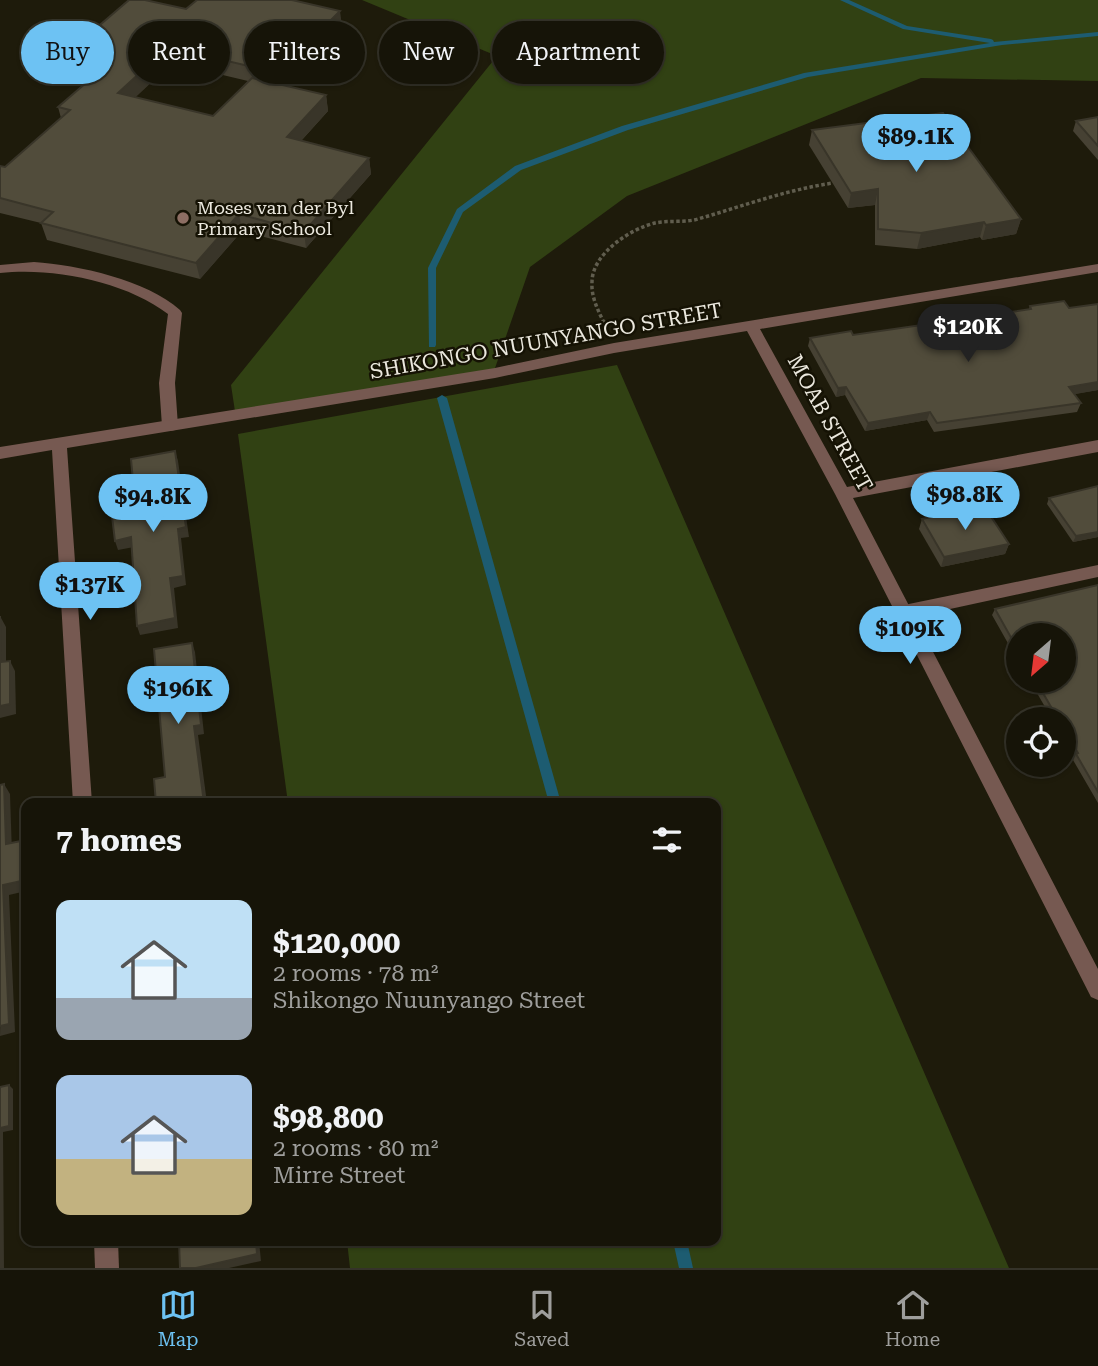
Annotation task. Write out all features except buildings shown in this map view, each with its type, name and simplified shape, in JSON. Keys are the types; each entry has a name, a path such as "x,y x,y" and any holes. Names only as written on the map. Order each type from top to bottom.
{"street":[{"path":"0,269 32,265 65,268 120,285 175,313 167,383 170,426"},
{"name":"SHIKONGO NUUNYANGO STREET","path":"0,453 495,373 614,348 1098,268"},
{"name":"MOAB STREET","path":"751,327 843,494 1098,990"},
{"path":"59,443 82,798"},
{"path":"843,494 1098,446"},
{"path":"904,612 1098,571"},
{"path":"106,1246 107,1268"}],"path":[{"path":"614,348 593,300 592,275 601,257 621,239 653,223 695,220 790,189 833,183"}],"green space":[{"path":"362,0 1098,0 1098,81 921,78 627,196 530,267 494,371 236,418 231,385 474,84 478,84 478,80 492,62 492,84 664,84 664,21 492,21 492,54 478,48 478,21 413,21"},
{"path":"617,365 1009,1268 350,1268 348,1246 721,1246 721,798 287,798 238,434"}],"waterway":[{"path":"843,0 905,28 991,41"},
{"path":"432,345 432,268 460,211 518,168 625,128 807,75 1002,43 1098,34"},
{"path":"442,398 554,798"},
{"path":"681,1246 686,1268"}],"place":[{"name":"Moses van der Byl Primary School","path":"183,218"}]}
